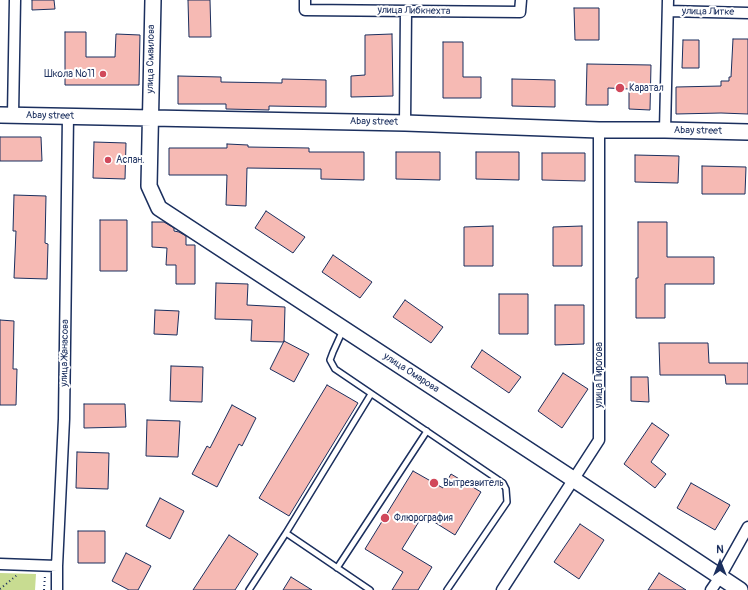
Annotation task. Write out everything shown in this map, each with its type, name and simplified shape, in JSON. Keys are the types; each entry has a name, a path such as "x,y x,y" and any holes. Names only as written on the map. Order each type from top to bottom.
{"street":[{"path":"7,115 15,0"},
{"name":"улица Смаилова","path":"150,118 153,0"},
{"name":"улица Либкнехта","path":"305,0 305,10 520,12 520,0"},
{"path":"665,130 668,0"},
{"path":"405,123 406,11"},
{"name":"улица Литке","path":"668,11 748,13"},
{"name":"Abay street","path":"7,115 405,123 599,130 748,132"},
{"name":"улица Жанасова","path":"57,590 64,419 68,116"},
{"name":"улица Омарова","path":"150,118 149,186 159,208 740,590"},
{"name":"улица Пирогова","path":"502,590 599,440 599,130"},
{"path":"711,590 748,527"},
{"path":"0,564 57,566"}],"lane":[{"path":"344,329 330,360 335,369 503,483 506,489 506,502 447,590"},
{"path":"249,590 372,394"},
{"path":"337,568 427,431"},
{"path":"286,533 368,590"}],"path":[{"path":"0,589 18,574"}],"green space":[{"path":"0,573 36,574 35,590 0,590"}],"building":[{"path":"32,0 54,0 55,9 32,10"},
{"path":"188,0 210,0 211,37 189,37"},
{"path":"574,8 599,8 599,40 575,40"},
{"path":"65,32 86,32 86,57 115,57 116,34 140,35 139,85 65,85"},
{"path":"392,34 393,96 351,97 351,76 365,75 365,35"},
{"path":"733,39 748,39 748,114 676,114 676,87 721,86 721,81 729,81 729,77 731,77"},
{"path":"683,40 699,40 699,68 682,68"},
{"path":"443,42 463,42 463,77 481,77 481,98 443,98"},
{"path":"587,64 651,65 650,110 629,109 629,89 608,88 608,105 586,105"},
{"path":"178,76 221,77 221,82 282,83 282,79 326,80 326,107 269,106 269,110 226,109 226,104 178,104"},
{"path":"512,79 555,80 555,107 512,106"},
{"path":"0,137 41,137 42,161 0,161"},
{"path":"94,142 126,143 125,179 93,178"},
{"path":"227,144 248,145 248,147 309,148 309,152 364,152 364,180 321,179 321,169 247,168 246,206 226,205 227,175 169,175 169,148 227,148"},
{"path":"396,152 440,152 440,180 396,179"},
{"path":"476,152 519,152 519,180 476,179"},
{"path":"542,153 585,153 585,181 542,180"},
{"path":"635,155 679,156 678,183 635,182"},
{"path":"702,166 746,167 745,194 702,194"},
{"path":"14,195 46,196 45,243 48,244 47,279 14,278 16,231 13,231"},
{"path":"266,211 305,237 293,253 255,228"},
{"path":"100,220 127,220 127,271 100,271"},
{"path":"152,222 164,222 174,228 174,231 186,236 186,245 195,245 195,284 176,284 176,265 166,265 167,248 152,247"},
{"path":"638,222 667,222 667,257 714,257 714,284 665,284 665,318 636,318"},
{"path":"493,226 493,266 464,266 464,227"},
{"path":"582,226 582,266 553,266 553,227"},
{"path":"333,255 372,282 360,298 322,272"},
{"path":"216,283 248,284 247,305 285,307 284,342 251,341 252,320 215,319"},
{"path":"499,294 528,294 528,334 499,334"},
{"path":"405,300 443,327 431,343 393,317"},
{"path":"555,305 584,305 584,344 555,345"},
{"path":"155,310 179,311 177,335 154,334"},
{"path":"0,320 14,321 13,369 17,369 16,405 0,405"},
{"path":"284,341 309,354 294,382 270,369"},
{"path":"659,343 708,343 709,363 748,363 748,384 726,384 725,375 660,375"},
{"path":"482,350 521,377 509,393 471,367"},
{"path":"171,366 203,367 202,402 170,401"},
{"path":"563,373 588,389 562,428 538,411"},
{"path":"631,377 648,377 649,402 631,401"},
{"path":"327,385 358,403 289,516 259,498"},
{"path":"84,404 125,404 126,427 84,428"},
{"path":"232,405 256,418 242,446 239,444 217,487 192,474 207,446 210,448"},
{"path":"147,420 180,421 178,457 146,456"},
{"path":"652,423 669,435 651,462 666,474 655,488 624,464"},
{"path":"77,452 109,453 108,489 76,488"},
{"path":"413,471 443,488 451,474 481,492 455,535 423,515 402,549 432,567 418,590 392,590 403,572 365,549"},
{"path":"691,483 730,505 715,530 677,508"},
{"path":"160,498 184,511 170,539 146,526"},
{"path":"580,524 604,540 579,579 554,562"},
{"path":"78,531 105,531 105,563 78,563"},
{"path":"229,535 258,554 235,590 193,590"},
{"path":"126,553 151,566 138,590 129,590 112,581"},
{"path":"659,573 686,590 648,590"},
{"path":"291,577 312,590 283,590"}],"place":[{"name":"Школа №11","path":"103,74"},
{"name":"Каратал","path":"620,88"},
{"name":"Аспан.","path":"108,160"},
{"name":"Вытрезвитель","path":"434,483"},
{"name":"Флюрография","path":"385,518"}]}
